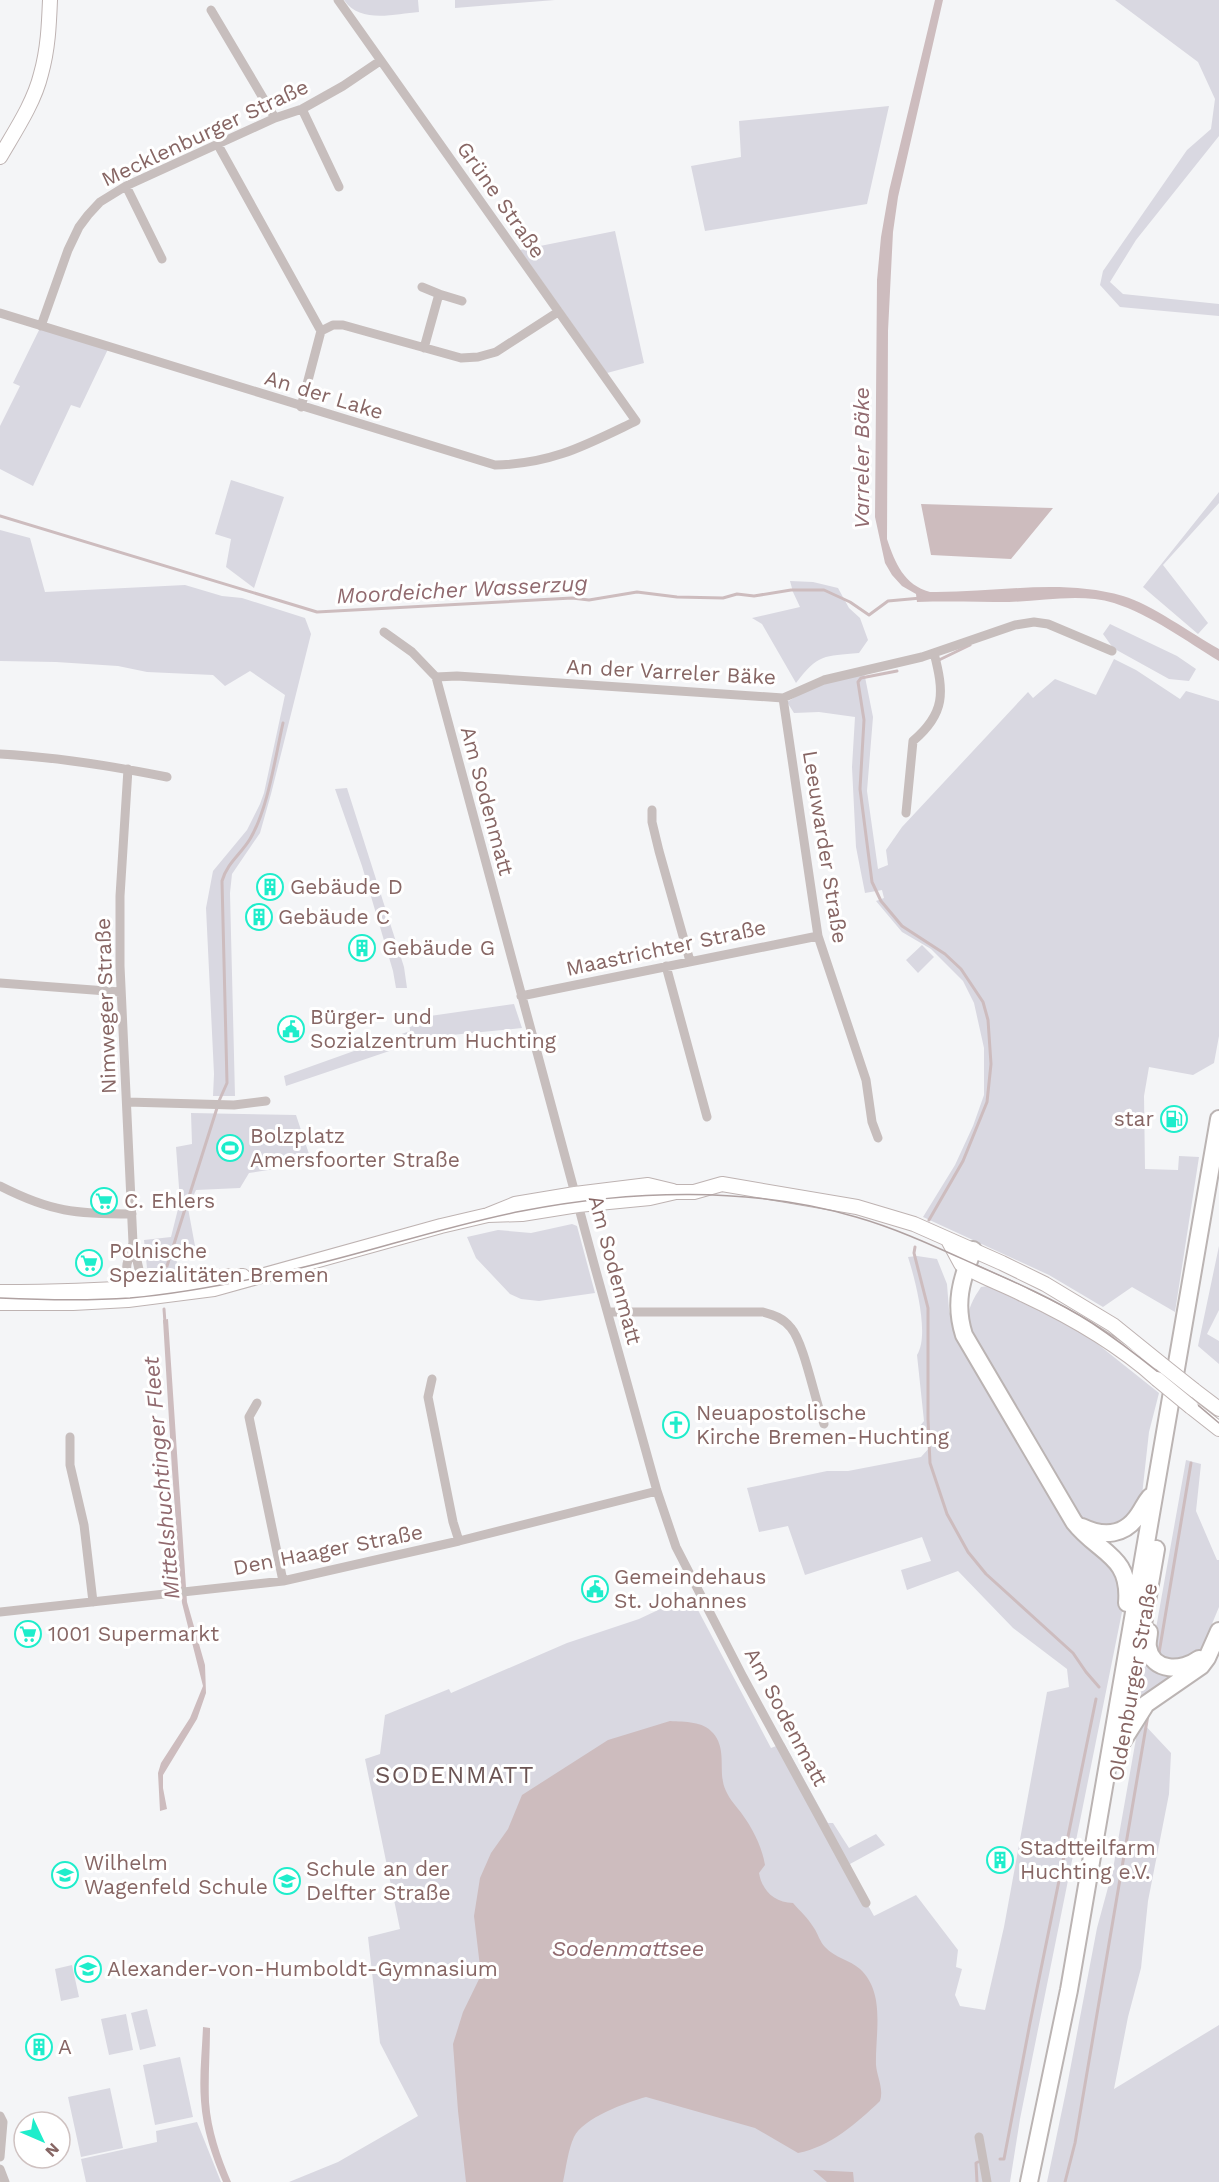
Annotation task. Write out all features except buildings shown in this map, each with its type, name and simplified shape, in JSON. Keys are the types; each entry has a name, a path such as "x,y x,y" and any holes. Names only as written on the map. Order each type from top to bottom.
{"highway":[{"name":"Oldenburger Straße","path":"1029,2182 1069,1990 1219,1119"},
{"name":"Oldenburger Straße","path":"1040,2182 1071,2037 1219,1180"},
{"path":"973,1250 965,1268 958,1304 964,1335 1074,1522 1084,1536 1115,1560 1124,1572 1128,1589 1128,1646"},
{"path":"1074,1522 1100,1534 1117,1533 1132,1523 1144,1503 1154,1493"},
{"path":"1149,1587 1148,1648 1156,1662 1174,1669 1183,1668 1210,1652"},
{"path":"1122,1742 1146,1704 1201,1666 1219,1631"}],"main road":[{"path":"0,156 29,104 41,75 49,29 50,0"},
{"path":"0,1303 133,1300 214,1289 488,1215 522,1214 577,1200 650,1198 676,1192 694,1192 723,1184 819,1199 889,1215 973,1250 1045,1284 1088,1309 1130,1338 1219,1409"},
{"path":"948,1240 965,1268 1043,1304 1086,1327 1141,1365 1219,1429"},
{"path":"0,1292 72,1292 143,1287 225,1275 260,1275"}],"street":[{"name":"Grüne Straße","path":"338,0 636,421"},
{"path":"212,10 274,118"},
{"name":"Mecklenburger Straße","path":"41,326 68,250 79,227 100,202 126,186 274,118 302,109 343,86 380,61"},
{"path":"302,109 339,187"},
{"path":"218,145 321,330 301,407"},
{"path":"126,186 162,259"},
{"path":"422,288 462,300"},
{"path":"424,348 439,294"},
{"path":"321,330 333,325 343,325 461,358 496,352 558,312"},
{"name":"An der Lake","path":"0,313 495,465 532,463 569,453 636,421"},
{"name":"An der Varreler Bäke","path":"436,677 456,676 783,698 824,680 934,653 999,629 1034,622 1048,624 1112,651"},
{"name":"Am Sodenmatt","path":"384,632 412,652 436,677 657,1491 676,1547 743,1677 866,1903"},
{"path":"906,813 913,741 927,729 938,710 941,699 940,678 934,653"},
{"name":"Leeuwarder Straße","path":"783,698 819,936 866,1080 872,1122 878,1138"},
{"path":"0,754 128,769 167,777"},
{"name":"Nimweger Straße","path":"128,769 120,896 120,992 133,1243 143,1287"},
{"path":"652,810 652,822 659,851 690,961"},
{"name":"Maastrichter Straße","path":"521,996 819,936"},
{"path":"666,966 707,1117"},
{"path":"0,983 120,992"},
{"path":"127,1102 234,1105 266,1101"},
{"path":"0,1186 27,1200 68,1212 132,1214"},
{"name":"Nimweger Straße","path":"125,1288 127,1264 133,1243"},
{"path":"125,1288 133,1300 143,1287"},
{"path":"608,1312 763,1312 775,1315 790,1327 798,1342 824,1424"},
{"path":"432,1379 428,1397 453,1522 459,1541"},
{"path":"257,1402 249,1417 283,1581"},
{"path":"70,1437 70,1465 84,1525 93,1602"},
{"name":"Den Haager Straße","path":"0,1612 283,1581 459,1541 657,1491"},
{"path":"0,2116 3,2122 0,2157"},
{"path":"980,2137 987,2182"},
{"path":"0,2169 5,2182"}],"shaded area":[{"path":"344,0 418,0 419,12 368,15 351,7"},
{"path":"455,0 555,0 455,8"},
{"path":"1115,0 1219,0 1219,136 1136,240 1110,282 1123,294 1219,304 1219,316 1120,307 1100,285 1103,271 1187,150 1211,129 1215,99 1198,62"},
{"path":"889,106 867,204 705,231 691,166 741,157 739,121"},
{"path":"615,231 644,363 607,373 520,250"},
{"path":"41,326 109,347 80,408 71,405 33,486 0,469 0,426 20,386 13,383"},
{"path":"231,480 284,497 254,588 226,567 231,539 215,534"},
{"path":"1219,492 1219,503 1163,565 1208,623 1198,634 1143,587"},
{"path":"0,530 30,538 45,592 185,585 222,596 242,598 305,618 311,634 260,833 232,874 230,893 235,1096 213,1096 214,1074 206,908 213,871 247,830 260,804 285,695 250,671 225,686 213,675 147,672 118,666 0,661"},
{"path":"790,581 813,582 838,588 849,608 860,618 868,640 859,653 829,656 816,662 796,683 762,624 752,618 800,607"},
{"path":"1110,624 1177,656 1196,669 1189,681 1169,679 1113,648 1103,634"},
{"path":"1114,659 1136,670 1180,699 1186,691 1219,701 1219,1036 1214,1063 1193,1075 1149,1067 1144,1096 1145,1169 1178,1170 1179,1156 1199,1157 1175,1312 1132,1287 1103,1307 1049,1275 923,1217 955,1165 984,1095 984,1048 974,1003 963,981 931,949 902,932 876,901 884,898 882,890 865,893 856,847 852,767 855,717 819,712 794,713 787,702 815,687 864,672 873,717 867,791 878,869 888,865 886,850 902,827 1028,692 1033,698 1055,679 1096,695"},
{"path":"347,788 404,967 407,988 396,988 362,866 335,789"},
{"path":"922,945 934,957 918,973 906,960"},
{"path":"514,1004 522,1028 441,1036 416,1042 286,1086 284,1076 410,1031 409,1019"},
{"path":"191,1113 296,1115 312,1163 249,1173 240,1188 196,1190 188,1208 195,1246 175,1249 178,1271 151,1274 147,1268 144,1240 171,1237 180,1201 176,1147 192,1144"},
{"path":"572,1224 577,1226 595,1293 539,1301 521,1299 510,1294 476,1258 467,1237 498,1230 531,1233"},
{"path":"1219,1246 1219,1310 1207,1334 1219,1341 1219,1364 1198,1346"},
{"path":"908,1257 937,1259 947,1284 949,1310 955,1333 1066,1525 1079,1539 1106,1559 1123,1588 1122,1612 1020,2119 1010,2182 289,2182 338,2162 418,2116 380,2043 368,1937 400,1929 365,1759 380,1754 385,1715 449,1689 451,1693 567,1643 639,1619 690,1595 771,1748 784,1743 828,1823 833,1823 849,1848 876,1834 885,1845 850,1864 859,1889 874,1916 916,1895 958,1950 956,1967 962,1969 955,1995 960,2006 985,2010 1004,1927 1047,1692 1069,1687 1067,1669 1013,1628 958,1571 907,1590 901,1570 931,1561 922,1537 805,1575 788,1526 759,1532 747,1488 827,1471 848,1471 921,1457 930,1447 915,1432 924,1421 917,1355 921,1346 922,1321"},
{"path":"988,1286 1090,1338 1159,1393 1149,1432 1142,1495 1130,1517 1111,1529 1085,1520 1074,1510 967,1323 970,1308 981,1287"},
{"path":"1186,1460 1201,1464 1196,1511 1217,1560 1219,1560 1219,1607 1202,1648 1191,1658 1174,1664 1160,1657 1153,1645"},
{"path":"1143,1652 1179,1673 1131,1716"},
{"path":"1142,1722 1171,1753 1169,1794 1148,1901 1141,1968 1128,2017 1114,2089 1219,2025 1219,2182 1047,2182 1097,1928 1113,1869 1137,1733"},
{"path":"72,1965 79,1997 61,2001 55,1969"},
{"path":"147,2009 156,2046 140,2050 131,2013"},
{"path":"126,2014 133,2050 109,2055 101,2019"},
{"path":"180,2057 193,2117 155,2125 143,2065"},
{"path":"110,2088 123,2148 81,2157 68,2097"},
{"path":"197,2122 221,2182 86,2182 81,2159 157,2142 156,2131"}],"water":[{"path":"935,0 943,0 898,197 893,232 888,331 887,539 893,556 902,572 913,584 930,592 1051,587 1099,591 1123,596 1159,612 1219,649 1219,661 1141,614 1101,600 1062,598 1009,602 917,602 916,594 902,586 885,563 875,517 877,280 889,191"},
{"path":"921,504 1053,508 1011,559 931,555"},
{"path":"168,1319 187,1602 205,1665 206,1693 197,1719 163,1775 167,1809 160,1811 158,1773 161,1763 190,1718 203,1686 182,1603 163,1320"},
{"name":"Sodenmattsee","path":"670,1721 704,1726 713,1733 720,1747 723,1784 750,1826 764,1858 765,1865 759,1873 766,1890 781,1901 793,1903 812,1924 825,1947 856,1966 868,1979 876,2002 876,2065 881,2088 880,2101 832,2140 798,2153 755,2128 646,2097 606,2112 586,2123 579,2130 570,2148 563,2182 466,2182 453,2044 463,2012 481,1975 474,1916 480,1878 491,1853 508,1829 522,1795 608,1740"},
{"path":"203,2027 210,2028 209,2102 212,2123 231,2182 223,2182 204,2122 200,2083"},
{"path":"813,2170 853,2172 854,2182 827,2182"}],"waterway":[{"name":"Moordeicher Wasserzug","path":"0,516 317,612 572,598 589,600 637,592 677,597 723,598 737,594 754,596 791,590 824,590 850,602 869,615 888,601 921,598"},
{"path":"939,660 970,645"},
{"path":"897,671 861,678 858,682 864,720 860,789 872,882 881,901 902,926 945,954 961,969 983,1002 988,1020 991,1064 987,1102 963,1161 929,1220"},
{"name":"Mittelshuchtinger Fleet","path":"219,1101 227,1083 222,881 227,869 250,839 262,813 283,723"},
{"name":"Mittelshuchtinger Fleet","path":"167,1266 217,1108"},
{"path":"915,1247 914,1253 928,1308 930,1463 947,1514 968,1552 986,1574 1073,1653 1099,1687"},
{"name":"Mittelshuchtinger Fleet","path":"164,1309 165,1323"},
{"path":"1159,1653 1191,1463"},
{"path":"1000,2159 1004,2159 1096,1699"},
{"path":"1065,2182 1075,2143 1148,1715"},
{"path":"977,2182 976,2163 978,2162"}],"tram line":[{"path":"0,1298 114,1299 151,1296 234,1283 352,1255 465,1224 563,1204 647,1195 689,1194 774,1200 815,1207 887,1227 1050,1299 1092,1323 1125,1346 1219,1423"}],"place":[{"name":"Gebäude D","path":"270,887"},
{"name":"Gebäude C","path":"259,917"},
{"name":"Gebäude G","path":"362,948"},
{"name":"Bürger- und Sozialzentrum Huchting","path":"291,1029"},
{"name":"star","path":"1174,1119"},
{"name":"Bolzplatz Amersfoorter Straße","path":"230,1148"},
{"name":"C. Ehlers","path":"104,1201"},
{"name":"Polnische Spezialitäten Bremen","path":"89,1263"},
{"name":"Neuapostolische Kirche Bremen-Huchting","path":"676,1425"},
{"name":"Gemeindehaus St. Johannes","path":"595,1589"},
{"name":"1001 Supermarkt","path":"28,1634"},
{"name":"Stadtteilfarm Huchting e.V.","path":"1000,1860"},
{"name":"Wilhelm Wagenfeld Schule","path":"65,1875"},
{"name":"Schule an der Delfter Straße","path":"287,1881"},
{"name":"Alexander-von-Humboldt-Gymnasium","path":"88,1969"},
{"name":"A","path":"39,2047"}],"district":[{"name":"SODENMATT","path":"455,1775"}],"water label":[{"name":"Varreler Bäke","path":"861,458"}]}
